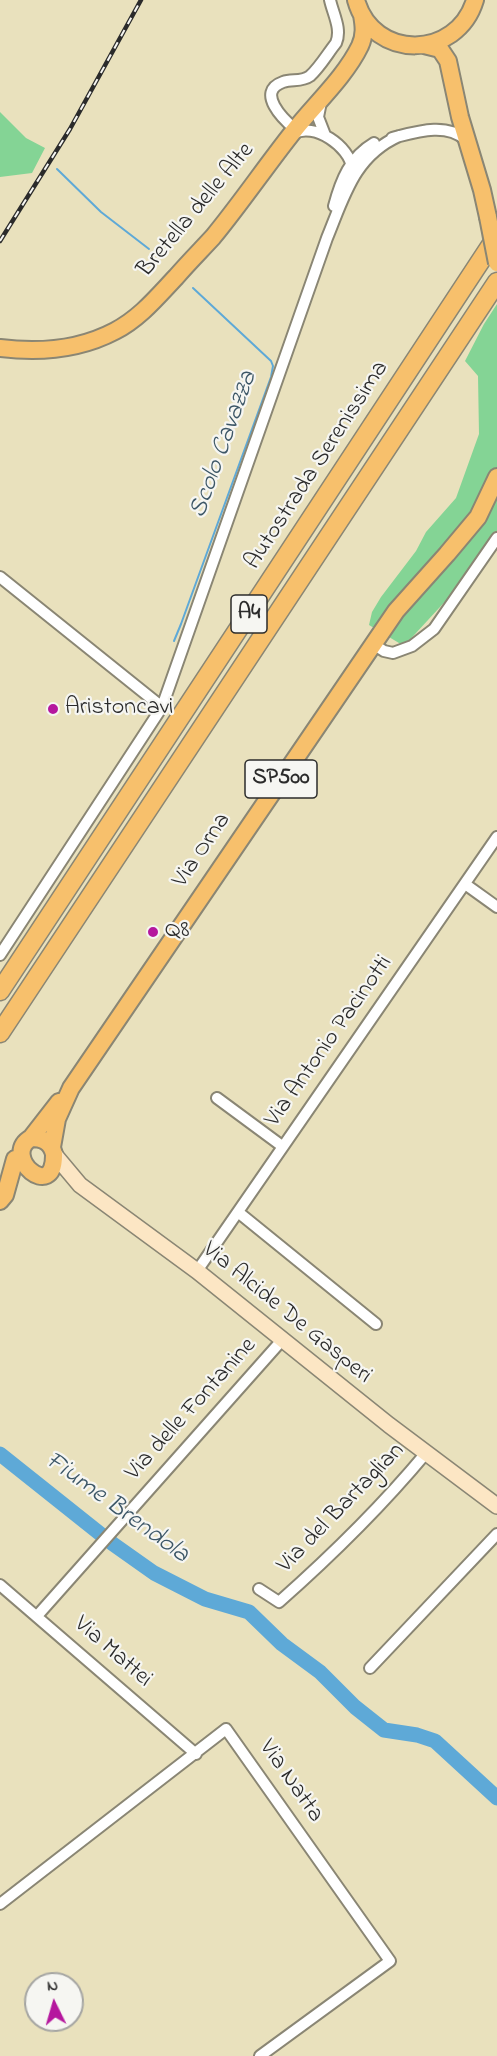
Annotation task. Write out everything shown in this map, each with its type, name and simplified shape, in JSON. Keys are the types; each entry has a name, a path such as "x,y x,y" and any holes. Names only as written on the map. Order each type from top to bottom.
{"highway":[{"name":"Autostrada Serenissima","path":"0,992 497,236"},
{"name":"Autostrada Serenissima","path":"0,1033 497,282"}],"main road":[{"path":"424,45 444,39 460,26 468,17 475,0"},
{"name":"Bretella delle Alte","path":"1,349 34,352 56,350 96,339 133,320 149,306 213,236 351,62 363,38 359,8"},
{"path":"359,8 375,31 393,42"},
{"path":"460,26 453,44 451,67 458,104 482,190 497,263"},
{"path":"351,62 370,46 393,42 424,45 443,52 451,67"},
{"name":"Via Orna","path":"53,1151 57,1119 71,1088 396,611 478,517 497,477"},
{"name":"SP500","path":"3,1198 19,1145 31,1138 71,1088"},
{"path":"31,1138 46,1141 53,1151"},
{"name":"SP500","path":"3,1198 51,1168 53,1151"},
{"name":"Via Alcide De Gasperi","path":"53,1151 75,1179 197,1271 426,1453 497,1506"},
{"path":"15,1159 22,1172 38,1176 56,1175 75,1179"}],"street":[{"path":"330,0 339,29 336,43 308,77 281,82 273,92 271,99 274,109 291,135 303,129 325,136 351,163 350,175 335,220"},
{"path":"325,136 318,114 326,92"},
{"path":"342,179 351,163 366,148 375,143 450,126 458,104"},
{"path":"443,129 454,132 468,143"},
{"path":"0,955 162,707 327,238 354,175 364,160 374,150 399,136"},
{"path":"337,146 352,150 366,148"},
{"path":"327,238 342,179 343,157 337,146"},
{"path":"373,644 384,651 393,653 412,646 434,629 497,538"},
{"path":"0,577 162,707"},
{"name":"Via Antonio Pacinotti","path":"197,1271 497,837"},
{"path":"465,884 497,907"},
{"path":"217,1098 282,1146"},
{"path":"238,1212 376,1324"},
{"name":"Via delle Fontanine","path":"37,1617 283,1339"},
{"name":"Via del Bartaglian","path":"259,1589 279,1602 389,1497 426,1453"},
{"path":"370,1668 497,1534"},
{"name":"Via Mattei","path":"0,1585 196,1754"},
{"name":"Via Natta","path":"0,1904 226,1729 390,1961 260,2056"}],"green space":[{"path":"0,112 26,138 45,148 32,173 0,177"},
{"path":"497,304 497,533 464,581 404,646 369,625 372,612 416,551 426,532 456,498 479,434 478,376 465,361"}],"waterway":[{"name":"Scolo Cavazza","path":"57,169 101,212 149,249"},
{"name":"Scolo Cavazza","path":"174,641 271,377 273,366 271,361 193,288"},
{"name":"Fiume Brendola","path":"0,1454 113,1544 154,1573 205,1599 249,1612 282,1644 320,1672 355,1707 384,1730 417,1735 435,1741 497,1798"}],"railway":[{"path":"0,241 70,129 141,0"}],"place":[{"name":"Aristoncavi","path":"53,709"},
{"name":"Q8","path":"153,932"}]}
